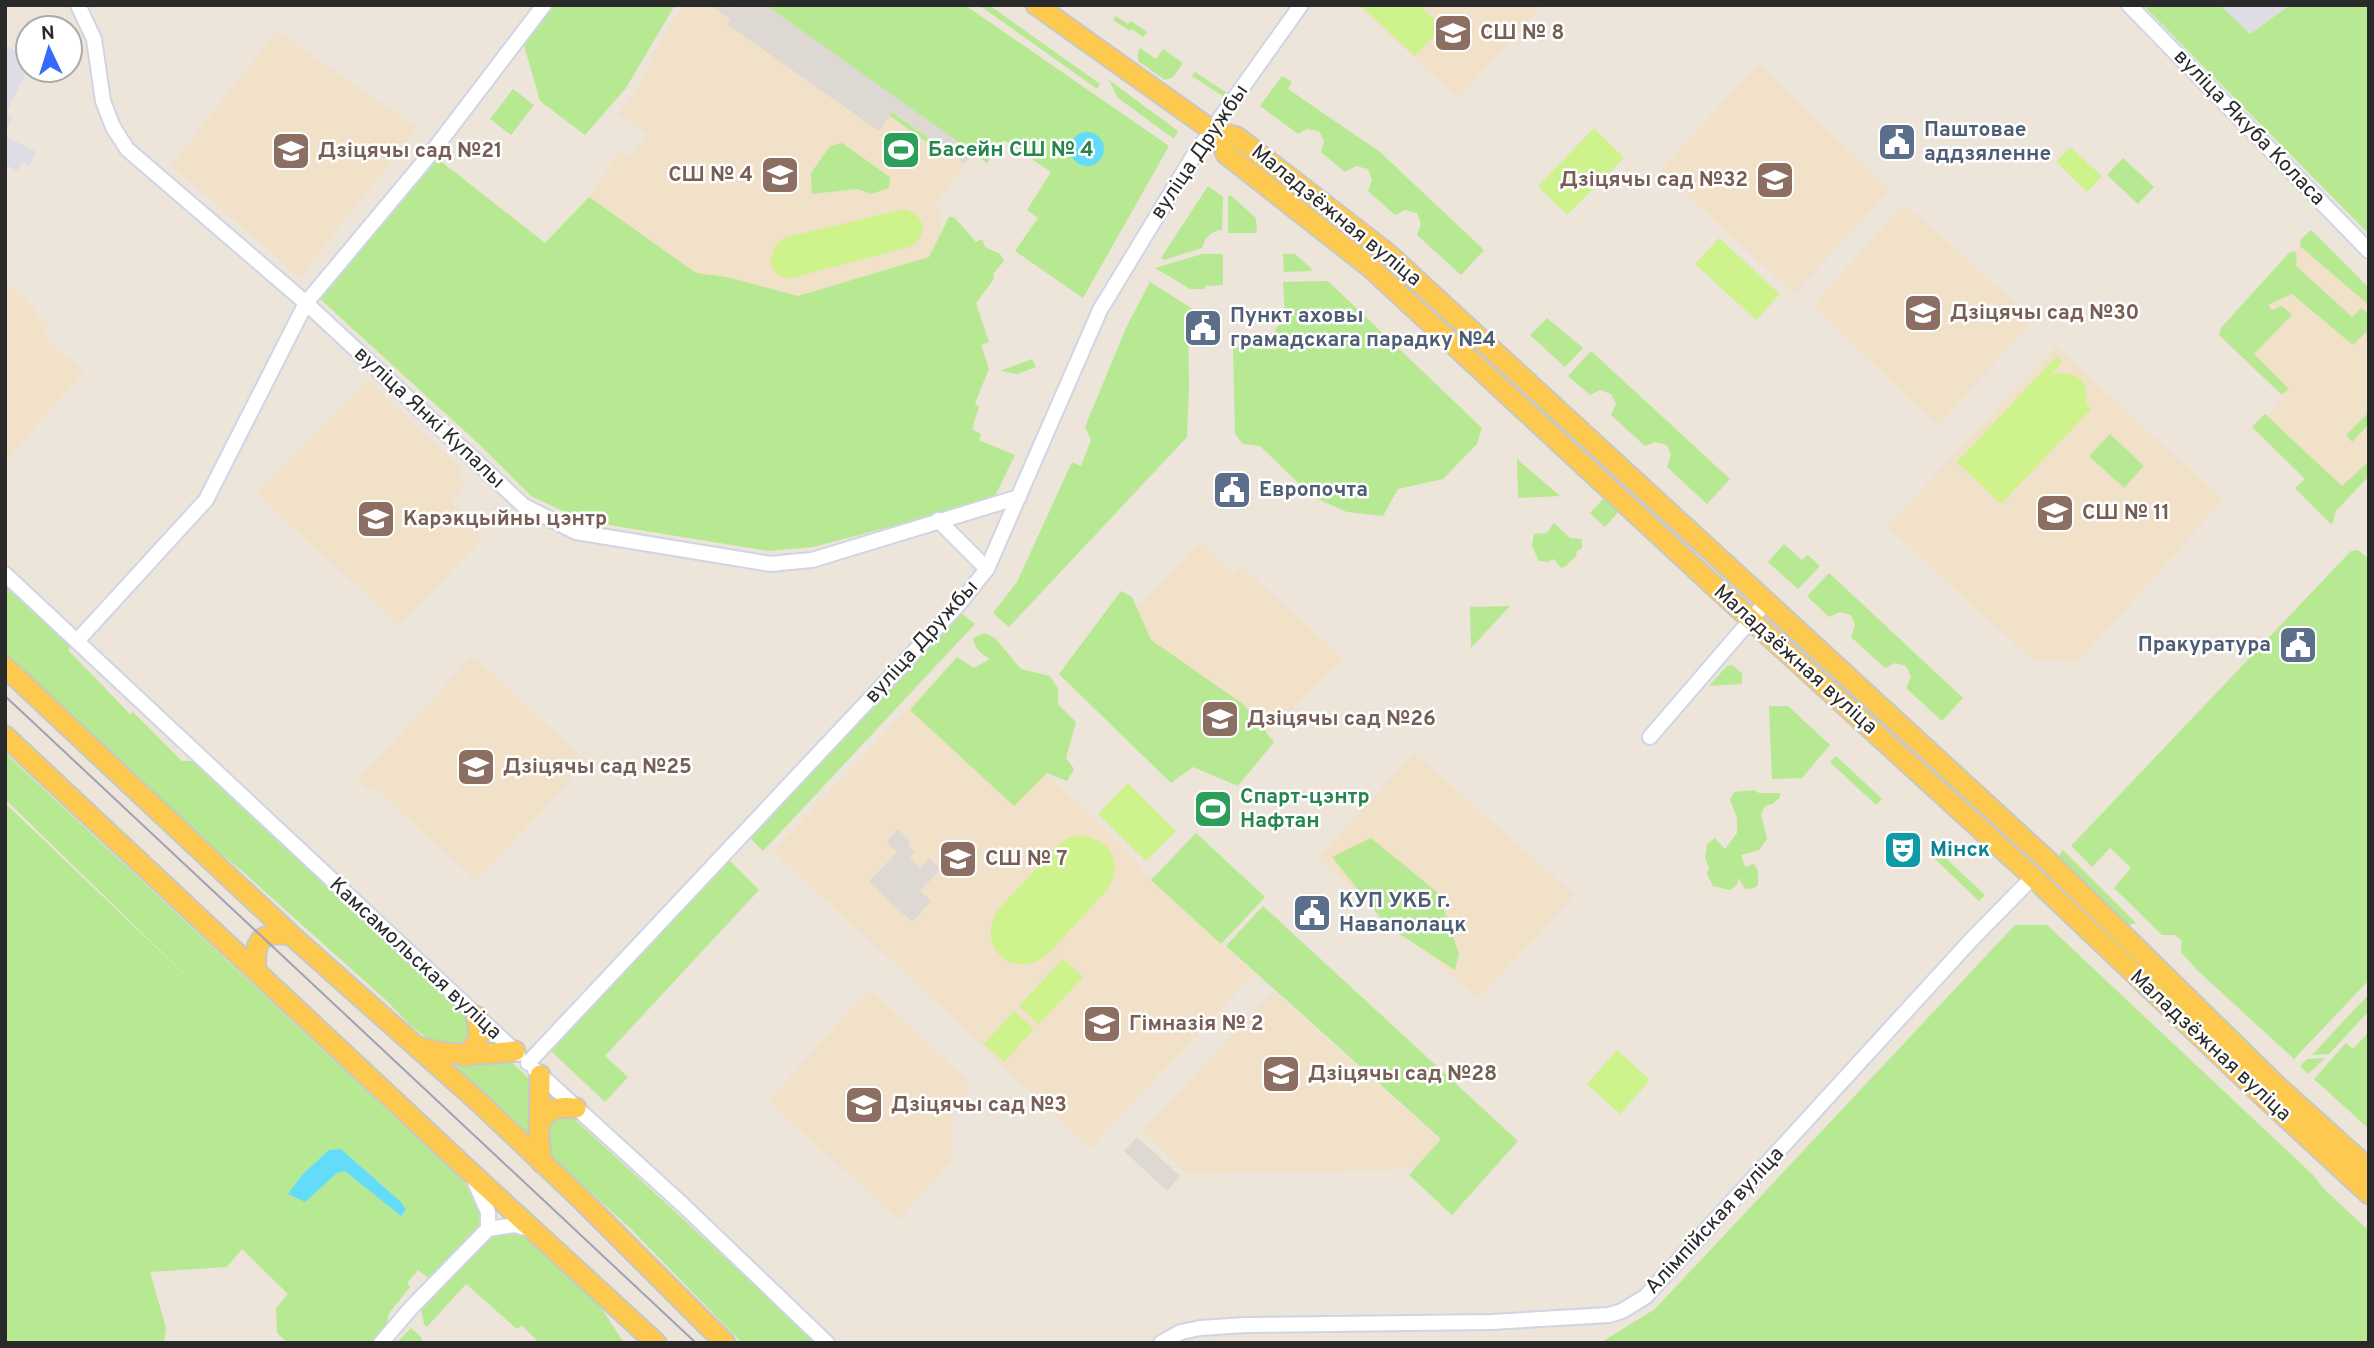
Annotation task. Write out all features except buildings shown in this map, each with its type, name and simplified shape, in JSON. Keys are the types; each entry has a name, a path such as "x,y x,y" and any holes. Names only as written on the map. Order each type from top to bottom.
{"main road":[{"name":"Маладзёжная вуліца","path":"1036,5 1216,132 1237,137 1387,253 2048,861 2276,1085 2369,1169"},
{"name":"Маладзёжная вуліца","path":"1216,132 1226,154 1371,268 2033,877 2369,1194"},
{"path":"5,667 291,935 481,1104 542,1163 705,1333 725,1343"},
{"path":"5,736 656,1343"},
{"path":"2033,877 2048,861"},
{"path":"256,971 255,953 264,937 273,933 291,935"},
{"path":"466,1056 475,1046 480,1034 476,1016"},
{"path":"414,1045 443,1054 528,1063 539,1123 542,1163"},
{"path":"539,1123 547,1112 560,1106 576,1108"}],"street":[{"name":"вуліца Янкі Купалы","path":"78,5 94,39 103,101 113,127 127,149 306,303 524,506 576,532 771,564 813,560 1019,497"},
{"path":"77,641 206,500 306,303 432,152 544,5"},
{"name":"вуліца Дружбы","path":"528,1063 959,604 987,569 1100,310 1194,155 1216,132 1301,5"},
{"name":"вуліца Якуба Коласа","path":"2129,5 2369,251"},
{"path":"938,520 987,569"},
{"name":"Камсамольская вуліца","path":"5,574 476,1016 683,1205 827,1343"},
{"path":"1650,737 1767,601"},
{"name":"Алімпійская вуліца","path":"1161,1343 1181,1332 1200,1328 1572,1318 1609,1315 1636,1304 1973,938 2033,877"},
{"path":"468,1170 481,1192 488,1212 488,1229"},
{"path":"382,1343 411,1308 488,1229 515,1225 536,1232"}],"shaded area":[{"name":"СШ № 4","path":"684,5 766,5 973,152 934,207 941,212 942,249 946,259 765,321 589,197 620,151 630,158 647,134 618,114 634,93 669,26"},
{"path":"710,5 731,5 736,9 739,5 766,5 973,152 965,163 893,112 879,131 727,24 730,19"},
{"name":"СШ № 8","path":"1357,5 1543,5 1458,98"},
{"path":"2220,5 2290,5 2249,34"},
{"name":"Дзіцячы сад №21","path":"277,31 417,128 300,277 171,165"},
{"path":"5,46 14,50 14,84 20,84 6,113 13,117 5,132"},
{"name":"Дзіцячы сад №32","path":"1758,64 1890,190 1794,294 1661,170"},
{"path":"5,136 37,152 29,166 22,162 17,171 5,164"},
{"name":"Дзіцячы сад №30","path":"1904,203 2034,320 1938,425 1813,306"},
{"path":"2311,230 2369,288 2369,461 2335,496 2261,422 2284,397 2219,335 2221,328 2289,253 2296,251 2301,239"},
{"path":"5,281 36,310 37,316 50,326 42,336 84,371 8,458 5,456"},
{"name":"СШ № 11","path":"2056,346 2223,500 2078,662 2032,660 1887,526"},
{"name":"Карэкцыйны цэнтр","path":"367,380 460,467 464,486 450,501 484,537 399,625 256,493"},
{"name":"Дзіцячы сад №26","path":"1200,542 1233,573 1241,565 1343,659 1224,778 1090,659"},
{"name":"Дзіцячы сад №25","path":"471,657 587,762 476,881 375,787 370,792 358,780"},
{"name":"СШ № 7","path":"940,675 1084,809 1143,868 1141,871 1254,974 1090,1148 773,851"},
{"path":"1414,753 1575,895 1478,998 1318,858"},
{"path":"898,829 911,842 908,846 915,852 910,858 920,868 929,858 941,869 920,891 931,901 912,922 869,882 897,852 887,842"},
{"name":"Дзіцячы сад №3","path":"869,989 967,1080 968,1093 952,1108 952,1160 899,1220 768,1101"},
{"name":"Дзіцячы сад №28","path":"1273,991 1440,1140 1413,1169 1188,1174 1142,1132"},
{"path":"1137,1137 1180,1176 1167,1191 1124,1151"}],"green space":[{"path":"551,5 675,5 626,88 585,135 540,101 523,42"},
{"path":"766,5 965,5 1169,146 1083,298 1015,251 1038,218 1027,210 1051,172 1004,140 987,163"},
{"path":"979,5 989,5 1100,84 1097,89"},
{"path":"1419,5 1442,27 1415,56 1362,7"},
{"path":"2143,5 2220,5 2250,34 2290,5 2369,5 2369,234"},
{"path":"1116,16 1128,24 1131,21 1147,32 1143,37 1132,29 1130,31 1113,20"},
{"path":"1140,48 1156,59 1163,49 1183,63 1173,77 1165,80 1138,61"},
{"path":"1195,72 1227,93 1224,97 1192,76"},
{"path":"1282,76 1292,82 1288,89 1380,152 1484,250 1461,275 1417,235 1421,224 1417,213 1405,210 1395,215 1368,191 1372,180 1368,169 1356,166 1345,172 1321,152 1324,141 1319,131 1307,129 1298,134 1260,106"},
{"path":"1109,80 1178,131 1174,139 1118,98"},
{"path":"513,89 534,105 511,135 490,119"},
{"path":"892,112 949,152 946,156 890,116"},
{"path":"1594,128 1624,158 1567,215 1538,186"},
{"path":"842,143 890,177 889,188 871,194 857,189 812,194 811,173 830,146"},
{"path":"2070,147 2102,176 2087,192 2056,162"},
{"path":"2123,158 2154,187 2138,204 2107,175"},
{"path":"438,159 545,243 589,197 696,273 726,277 798,296 929,257 949,217 954,217 976,242 982,239 985,247 1000,254 1004,261 976,303 989,342 981,345 989,369 975,403 979,407 972,429 981,434 979,440 1015,455 993,500 813,547 769,551 584,521 531,496 479,444 320,299"},
{"path":"1208,186 1223,197 1222,230 1209,235 1202,248 1164,260 1161,258"},
{"path":"1230,195 1256,218 1257,233 1228,233"},
{"path":"904,209 916,214 923,225 921,236 913,246 788,279 777,274 770,263 774,248 783,238"},
{"path":"2311,230 2369,288 2369,305 2300,246 2301,239"},
{"path":"1719,238 1780,294 1756,320 1695,264"},
{"path":"2295,251 2295,265 2352,317 2361,308 2369,315 2369,329 2353,345 2292,294 2268,305 2272,310 2282,306 2292,315 2254,354 2289,389 2281,394 2219,335 2221,328 2289,253"},
{"path":"1202,254 1223,254 1223,285 1190,289 1155,268"},
{"path":"1283,254 1295,254 1311,271 1284,272"},
{"path":"1328,281 1482,428 1477,444 1443,479 1398,489 1383,516 1347,512 1313,497 1260,446 1243,444 1235,434 1233,348 1268,341 1285,316 1283,282"},
{"path":"1150,282 1212,321 1188,322 1187,437 1009,627 993,613 1017,582 1072,462 1081,466 1091,440 1085,427 1126,328"},
{"path":"1547,318 1583,348 1565,367 1530,335"},
{"path":"1591,351 1730,479 1707,504 1667,467 1671,455 1667,445 1655,442 1645,446 1611,415 1616,404 1611,394 1600,390 1590,395 1568,376"},
{"path":"2056,357 2062,362 2051,375 2067,374 2078,378 2085,388 2086,404 2091,409 2001,504 1957,462"},
{"path":"1032,359 1036,367 1017,374 1000,371"},
{"path":"2369,412 2369,424 2352,442 2346,435"},
{"path":"2265,414 2342,486 2367,463 2369,465 2369,476 2336,511 2332,525 2295,488 2305,479 2252,427"},
{"path":"2110,434 2144,466 2124,488 2089,456"},
{"path":"1517,459 1560,496 1518,498"},
{"path":"1605,497 1619,511 1605,527 1590,513"},
{"path":"1554,523 1570,538 1582,539 1582,548 1576,552 1577,555 1561,568 1554,559 1539,561 1532,546 1534,534 1547,533"},
{"path":"1784,544 1802,560 1808,555 1820,566 1798,589 1768,562"},
{"path":"2358,550 2369,559 2369,980 2294,1059 2197,970 2181,952 2182,941 2175,935 2162,935 2114,888 2131,868 2110,848 2092,867 2071,846 2351,551"},
{"path":"1829,573 1963,698 1942,721 1906,688 1911,677 1906,666 1895,663 1885,668 1851,637 1855,625 1851,615 1840,612 1829,617 1807,596"},
{"path":"5,581 73,644 68,650 130,714 133,712 182,761 192,761 470,1019 473,1033 463,1045 456,1047 431,1041 410,1025 387,1001 241,870 165,808 5,654"},
{"path":"1121,591 1132,597 1151,640 1243,704 1274,742 1238,786 1193,767 1171,783 1059,674"},
{"path":"1510,606 1471,648 1470,607"},
{"path":"961,613 975,624 763,851 749,837"},
{"path":"985,633 996,639 1021,669 1050,676 1058,689 1058,704 1076,722 1066,758 1074,769 1067,781 1047,773 1014,806 910,710 957,657 974,668 990,659 981,653 973,638"},
{"path":"1732,665 1742,673 1742,684 1709,686 1727,666"},
{"path":"1769,706 1788,706 1830,745 1802,778 1772,779"},
{"path":"5,753 461,1179 482,1206 485,1225 430,1279 418,1270 407,1283 410,1287 389,1313 386,1328 374,1343 288,1343 277,1333 276,1308 288,1294 242,1249 227,1267 150,1272 166,1328 164,1343 5,1343 5,803 209,998 5,799","holes":["341,1149 401,1202 406,1211 401,1215 345,1171 302,1175 329,1151"]},
{"path":"1836,756 1882,799 1876,805 1830,762"},
{"path":"1128,783 1176,831 1146,861 1098,814"},
{"path":"1754,790 1759,793 1780,793 1780,798 1765,806 1761,814 1767,839 1759,850 1741,855 1745,867 1754,864 1758,871 1758,885 1745,889 1739,878 1736,886 1730,890 1713,886 1707,874 1707,844 1715,838 1725,849 1737,833 1737,818 1730,800 1734,792"},
{"path":"1196,833 1265,897 1221,944 1151,880"},
{"path":"1080,835 1100,842 1112,854 1114,871 1107,890 1047,955 1034,962 1010,962 994,947 991,936 992,924 998,910 1058,845 1068,838"},
{"path":"1371,838 1438,893 1459,954 1455,970 1387,926 1332,857"},
{"path":"2063,850 2136,923 2126,926 2057,858"},
{"path":"1939,852 1985,895 1979,901 1934,858"},
{"path":"729,860 759,890 605,1056 628,1077 605,1102 550,1050"},
{"path":"1263,906 1518,1141 1452,1215 1409,1175 1441,1139 1226,946"},
{"path":"2015,925 2047,925 2369,1231 2369,1343 1600,1343 1655,1309"},
{"path":"1063,959 1083,977 1039,1024 1019,1006"},
{"path":"2369,994 2369,1011 2329,1054 2312,1055"},
{"path":"1014,1011 1034,1029 1004,1062 984,1044"},
{"path":"2369,1032 2369,1129 2314,1079 2346,1043 2353,1049"},
{"path":"1617,1050 1650,1080 1620,1114 1587,1084"},
{"path":"2325,1058 2308,1074 2300,1066 2307,1059"},
{"path":"508,1059 534,1083 532,1142 445,1062"},
{"path":"559,1115 571,1116 818,1343 742,1343 630,1228 549,1154 548,1125"},
{"path":"500,1230 516,1232 530,1239 598,1303 624,1343 539,1343 522,1325 517,1329 466,1284 427,1327 421,1307 478,1248"},
{"path":"411,1328 421,1337 423,1343 396,1343"}],"water":[{"path":"1087,132 1099,137 1104,149 1099,161 1087,166 1075,161 1070,149 1075,137"},
{"path":"341,1149 401,1202 406,1210 401,1216 345,1171 337,1173 305,1202 288,1194 302,1175 329,1150"}],"tram line":[{"path":"5,696 696,1343"}],"place":[{"name":"СШ № 8","path":"1453,33"},
{"name":"Паштовае аддзяленне","path":"1897,142"},
{"name":"Басейн СШ № 4","path":"901,150"},
{"name":"Дзіцячы сад №21","path":"291,151"},
{"name":"СШ № 4","path":"780,175"},
{"name":"Дзіцячы сад №32","path":"1775,180"},
{"name":"Дзіцячы сад №30","path":"1923,313"},
{"name":"Пункт аховы грамадскага парадку №4","path":"1203,328"},
{"name":"Европочта","path":"1232,490"},
{"name":"СШ № 11","path":"2055,513"},
{"name":"Карэкцыйны цэнтр","path":"376,519"},
{"name":"Пракуратура","path":"2298,645"},
{"name":"Дзіцячы сад №26","path":"1220,719"},
{"name":"Дзіцячы сад №25","path":"476,767"},
{"name":"Спарт-цэнтр Нафтан","path":"1213,809"},
{"name":"Мінск","path":"1903,850"},
{"name":"СШ № 7","path":"958,859"},
{"name":"КУП УКБ г. Наваполацк","path":"1312,913"},
{"name":"Гімназія № 2","path":"1102,1024"},
{"name":"Дзіцячы сад №28","path":"1281,1074"},
{"name":"Дзіцячы сад №3","path":"864,1105"}]}
